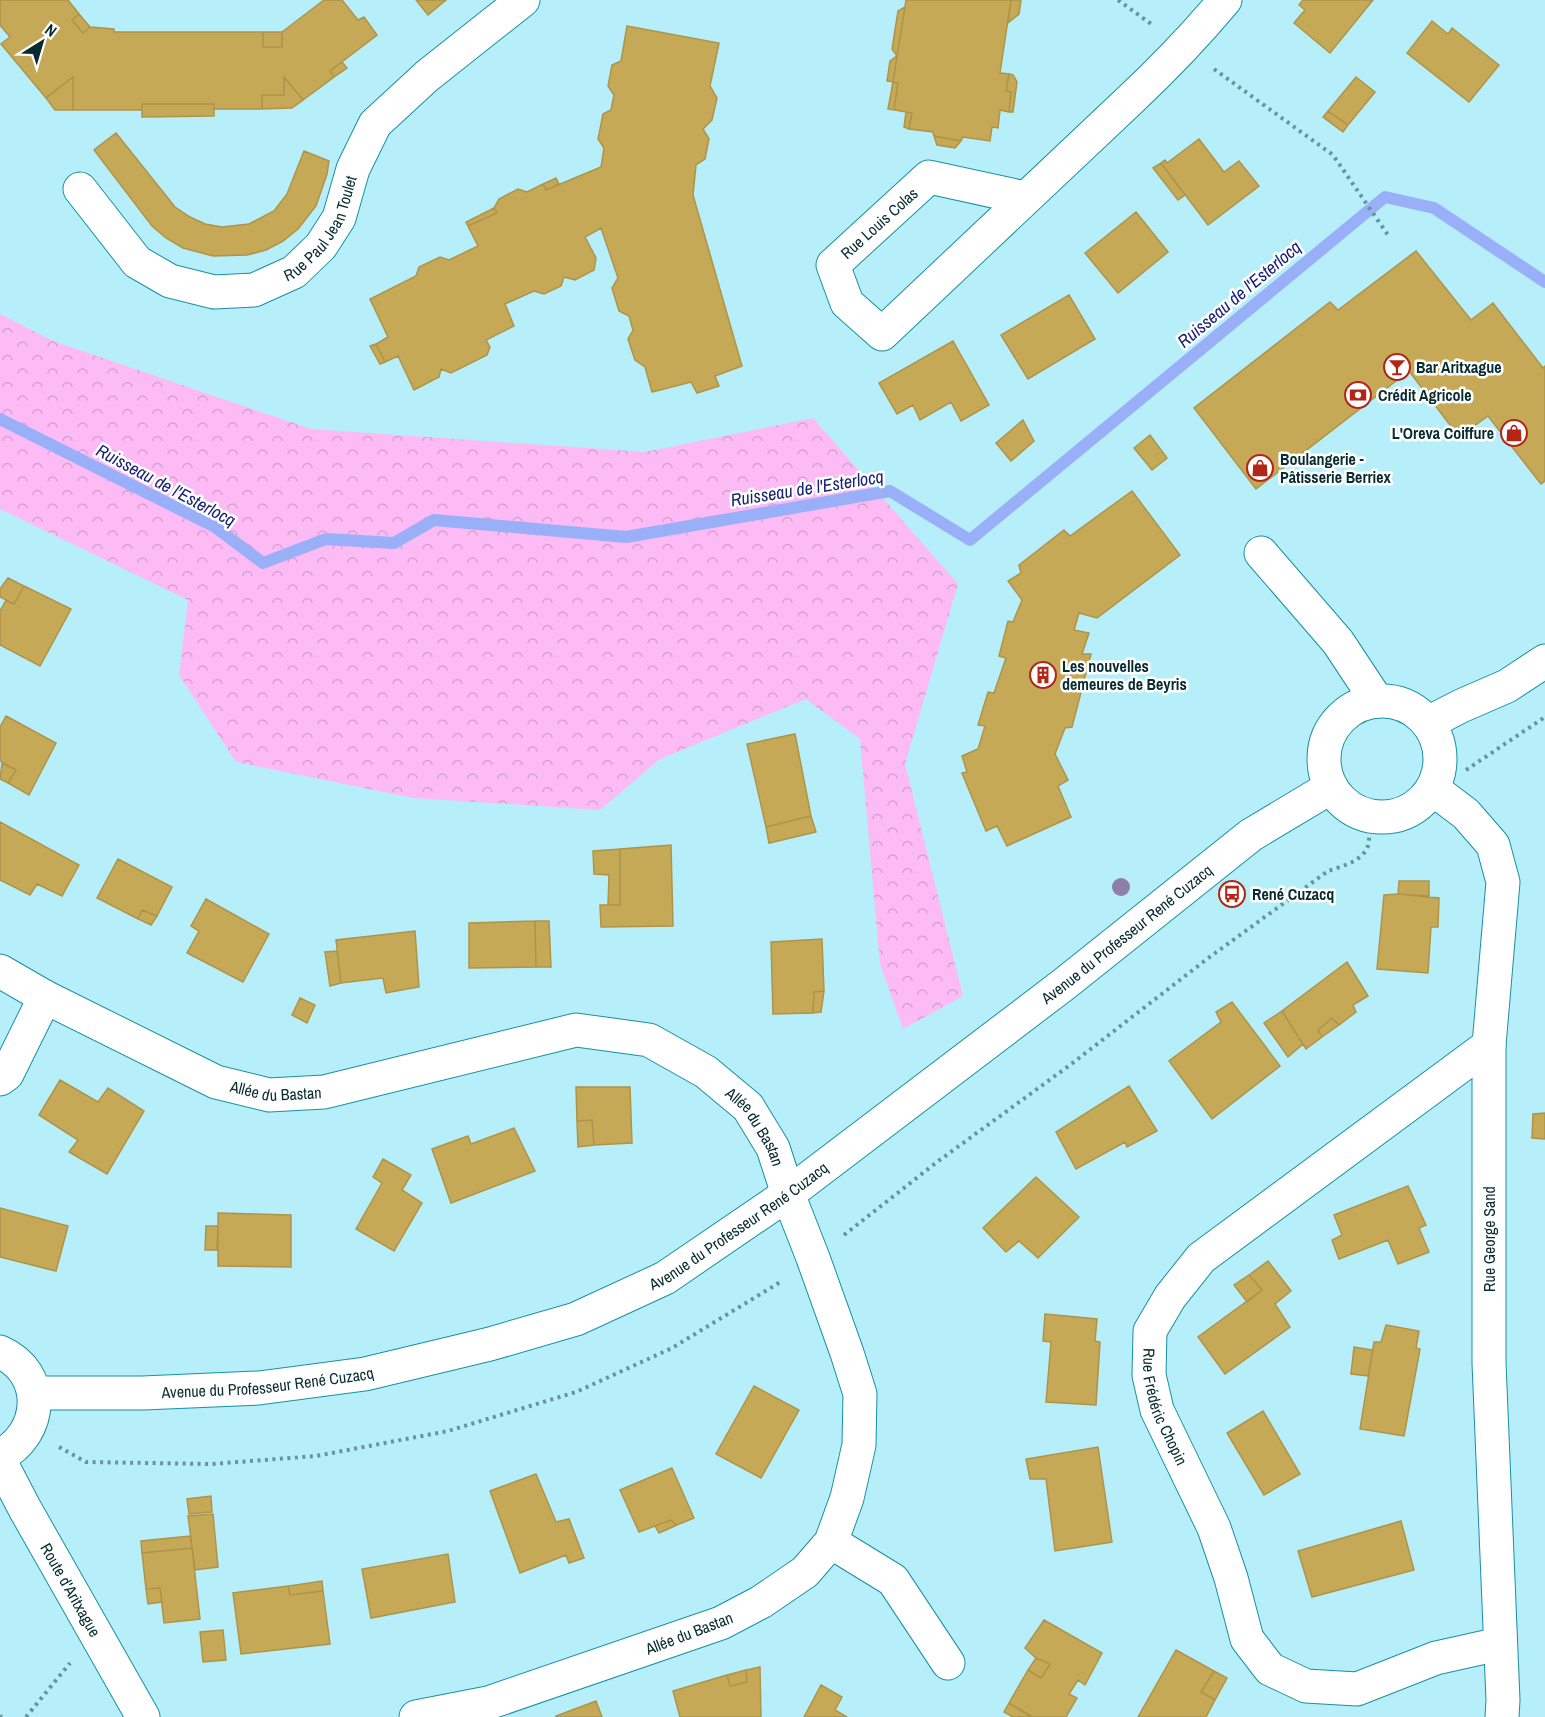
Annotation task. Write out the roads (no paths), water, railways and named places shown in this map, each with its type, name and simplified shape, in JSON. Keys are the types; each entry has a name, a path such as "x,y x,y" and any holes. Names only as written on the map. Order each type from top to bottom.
{"street":[{"name":"Rue Paul Jean Toulet","path":"80,189 136,262 170,281 214,292 254,290 294,272 321,246 339,218 353,169 375,124 428,76 523,0"},
{"name":"Rue Louis Colas","path":"1026,198 929,177 833,265 847,303 882,334 1026,198 1184,48 1225,0"},
{"path":"1261,553 1338,642 1377,701"},
{"path":"1428,723 1507,686 1545,661"},
{"path":"1387,700 1402,704 1417,712 1428,723 1438,743 1440,767 1432,789 1420,803 1404,813 1386,817 1367,815 1346,805 1331,787 1324,768 1325,748 1330,731 1341,717 1355,706 1387,700"},
{"name":"Avenue du Professeur René Cuzacq","path":"34,1393 143,1393 260,1388 365,1374 490,1344 576,1320 665,1278 788,1194 1063,985 1251,835 1331,787"},
{"name":"Rue George Sand","path":"1432,789 1466,814 1493,845 1503,882 1489,1045 1489,1364 1502,1717"},
{"name":"Allée du Bastan","path":"0,971 45,997 216,1082 269,1095 324,1092 576,1030 649,1040 706,1072 748,1107 773,1148 860,1394 859,1445 847,1498 831,1542 805,1572 761,1602 721,1623 488,1703 416,1717"},
{"path":"0,1079 7,1074 45,997"},
{"name":"Rue Frédéric Chopin","path":"1489,1045 1201,1258 1170,1297 1150,1331 1149,1375 1157,1410 1214,1528 1231,1578 1247,1639 1270,1669 1306,1686 1357,1689 1436,1658 1499,1644"},
{"path":"0,1352 18,1364 34,1393 34,1410 23,1439 12,1450 0,1456"},
{"name":"Route d'Aritxague","path":"0,1461 143,1717"},
{"path":"831,1542 893,1580 948,1664"}],"waterway":[{"name":"Ruisseau de l'Esterlocq","path":"0,419 215,527 263,563 326,539 394,543 434,520 626,537 890,491 970,540 1385,197 1434,208 1545,282"}],"place":[{"name":"Bar Aritxague","path":"1397,367"},
{"name":"Crédit Agricole","path":"1358,395"},
{"name":"L'Oreva Coiffure","path":"1514,433"},
{"name":"Boulangerie - Pâtisserie Berriex","path":"1260,468"},
{"name":"Les nouvelles demeures de Beyris","path":"1043,675"},
{"name":"René Cuzacq","path":"1232,894"}]}
